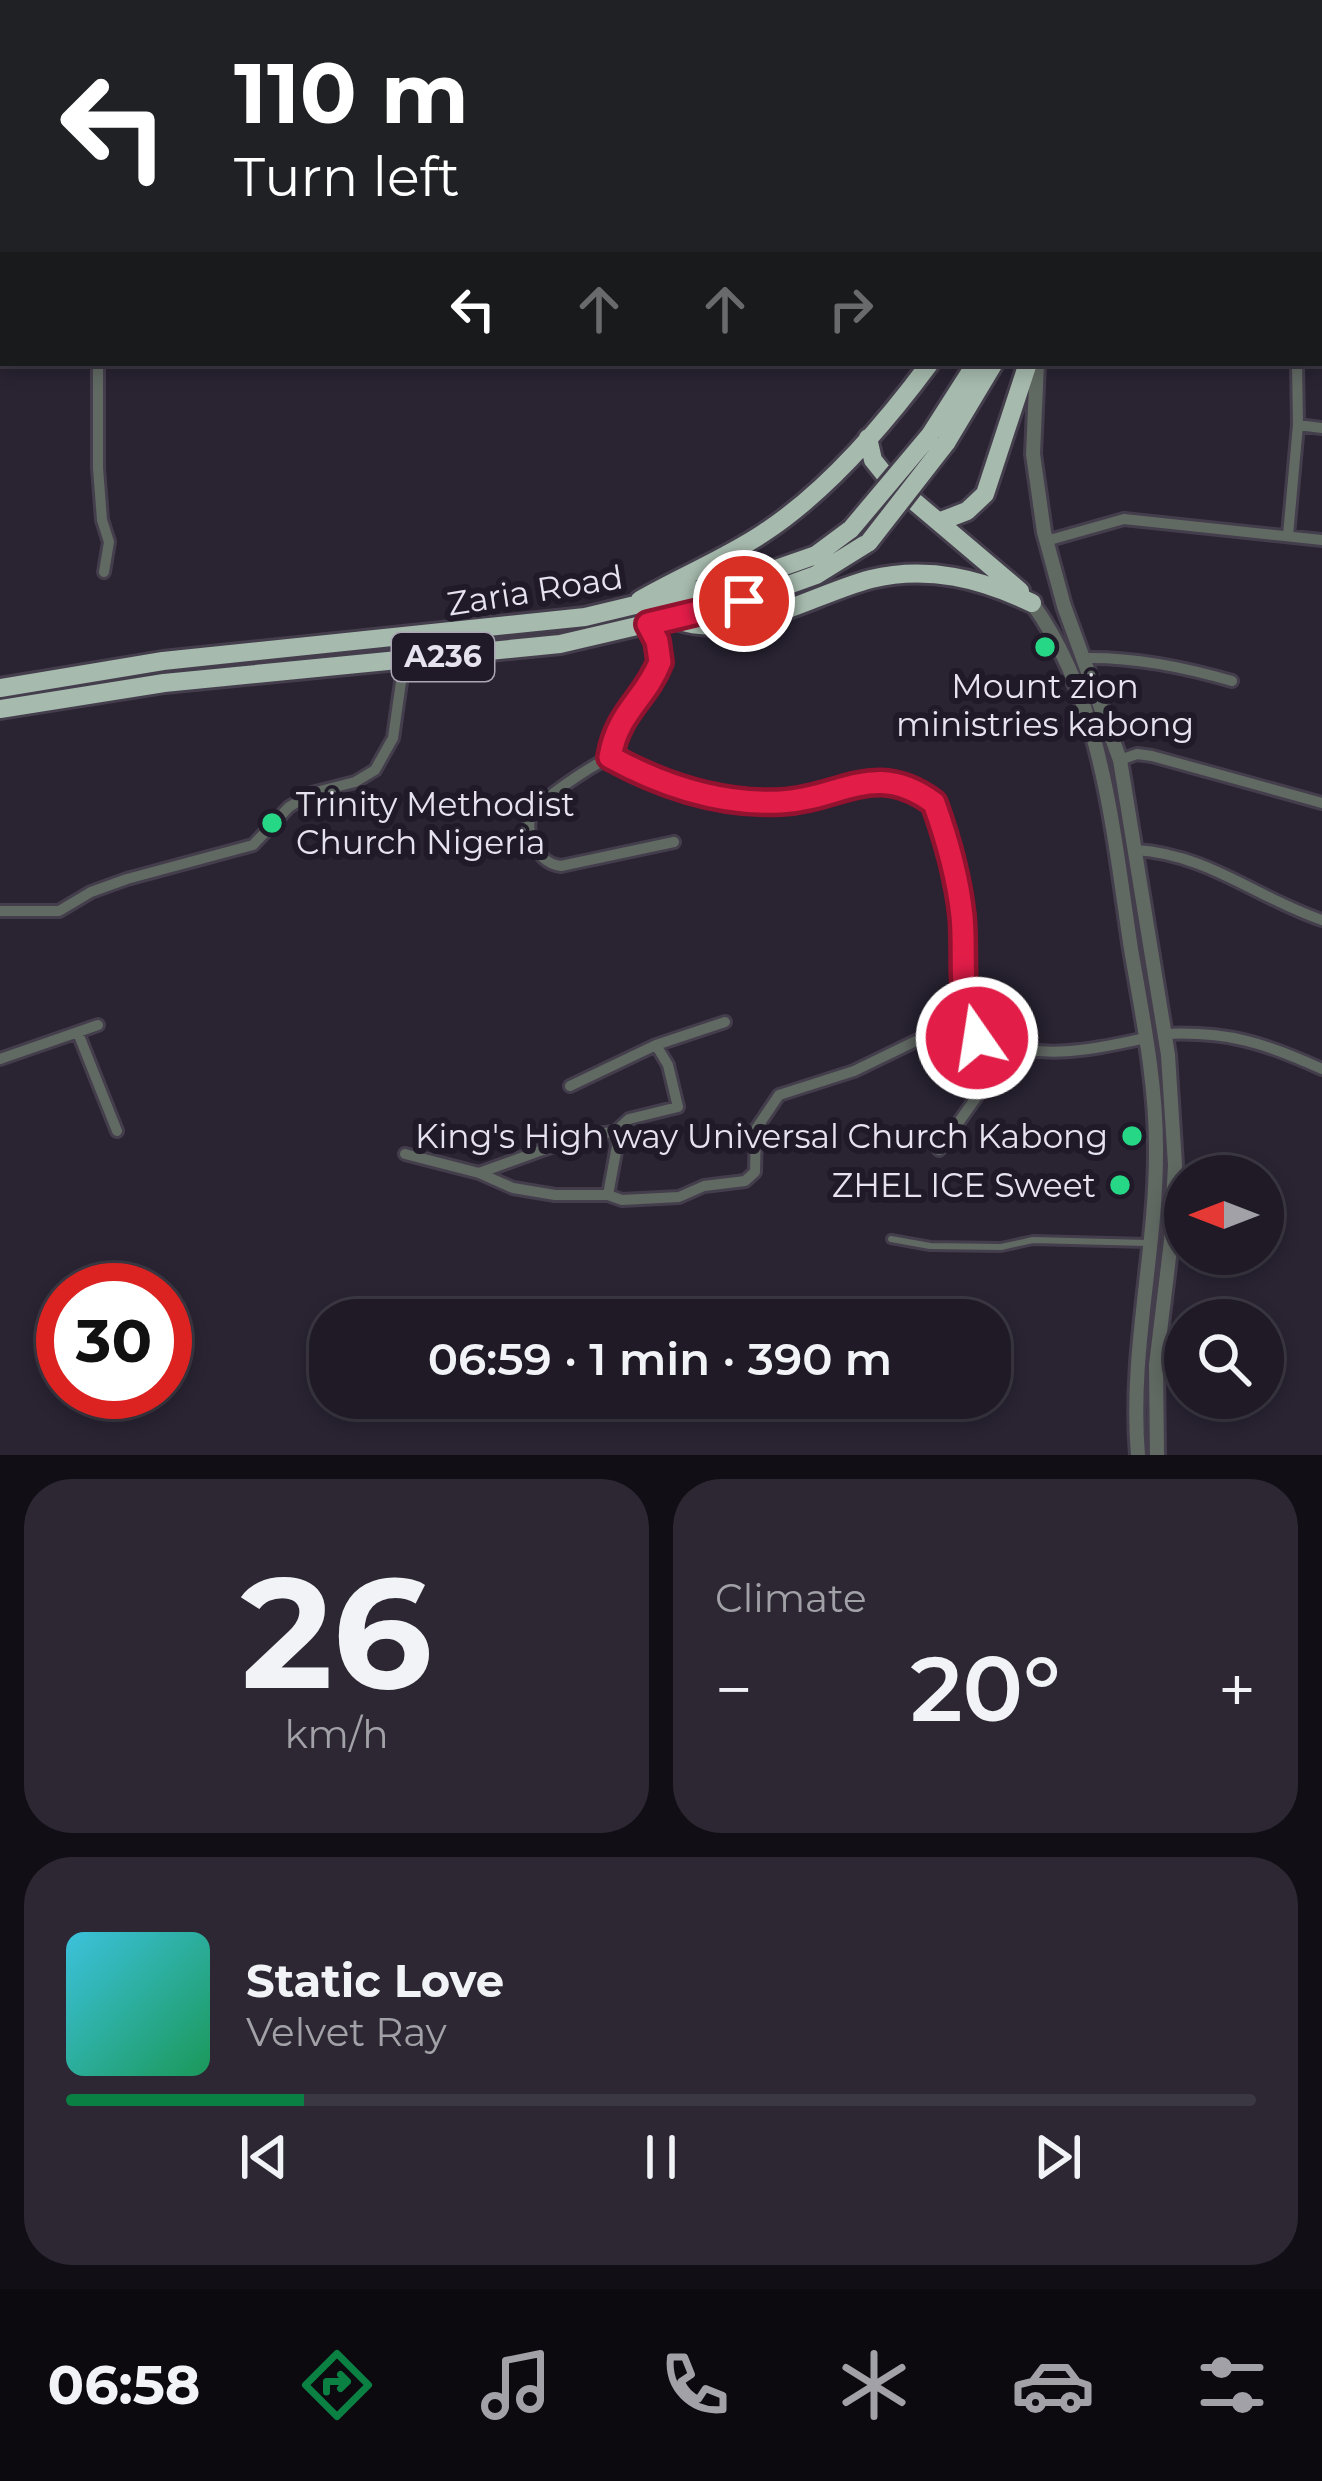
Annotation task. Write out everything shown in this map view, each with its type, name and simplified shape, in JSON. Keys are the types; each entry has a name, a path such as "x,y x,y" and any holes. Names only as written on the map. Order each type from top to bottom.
{"highway":[{"path":"626,608 762,534 813,494 868,438 928,366"},
{"name":"A236","path":"938,439 974,366"},
{"name":"A236","path":"0,710 164,683 560,644 744,601 816,575 869,542 992,366"},
{"path":"940,521 967,511 985,494 1027,366"},
{"path":"868,438 879,470 1032,603"},
{"name":"Zaria Road","path":"0,688 163,661 585,617 719,587 816,555 851,529 938,439"},
{"path":"672,619 706,627 726,624 771,615 871,580 914,574 974,580 1032,603"}],"street":[{"path":"98,366 98,468 102,520 109,542 104,572"},
{"path":"1037,366 1033,454 1046,542 1120,760 1164,1034 1175,1165 1172,1241 1156,1365 1157,1455"},
{"path":"1288,536 1298,366"},
{"path":"1298,425 1322,428"},
{"path":"1046,542 1124,519 1322,540"},
{"path":"1032,603 1057,638 1071,670 1101,768 1146,1038 1156,1148 1151,1243 1137,1346 1138,1455"},
{"path":"610,757 614,732 660,662 648,624"},
{"path":"1085,658 1195,670 1232,681"},
{"path":"0,911 59,911 127,879 253,845 289,807 312,793 355,782 375,770 394,738 404,661"},
{"path":"1120,760 1137,754 1152,756 1322,803"},
{"path":"610,757 661,782 721,799 779,802 814,797 858,782 897,784 922,794 934,803 946,834 962,908 966,1018 977,1038 1005,1048 1064,1054 1146,1038"},
{"path":"610,757 534,812 529,830 542,857 550,864 577,865 674,842"},
{"path":"1136,850 1168,851 1199,861 1322,920"},
{"path":"570,1086 656,1045 725,1022"},
{"path":"0,1059 98,1025"},
{"path":"405,1154 478,1173 513,1188 555,1196 679,1197 704,1186 745,1181 755,1172 756,1129 779,1095 854,1071 922,1038 972,1028"},
{"path":"78,1033 116,1131"},
{"path":"1164,1034 1247,1037 1322,1070"},
{"path":"478,1173 584,1136 615,1132 629,1119 678,1107 668,1066 656,1045"},
{"path":"939,1150 1005,1048"},
{"path":"608,1196 617,1147 615,1132"}],"lane":[{"path":"891,1239 930,1246 1001,1247 1033,1240 1151,1243"}],"place":[{"name":"Mount zion ministries kabong","path":"1045,647"},
{"name":"Trinity Methodist Church Nigeria","path":"272,823"},
{"name":"King's High way Universal Church Kabong","path":"1132,1136"},
{"name":"ZHEL ICE Sweet","path":"1120,1185"}],"route":[{"path":"744,601 648,624 660,662 614,732 610,757 661,782 721,799 779,802 814,797 858,782 897,784 934,803 946,834 962,908 966,1018 977,1038"}]}
